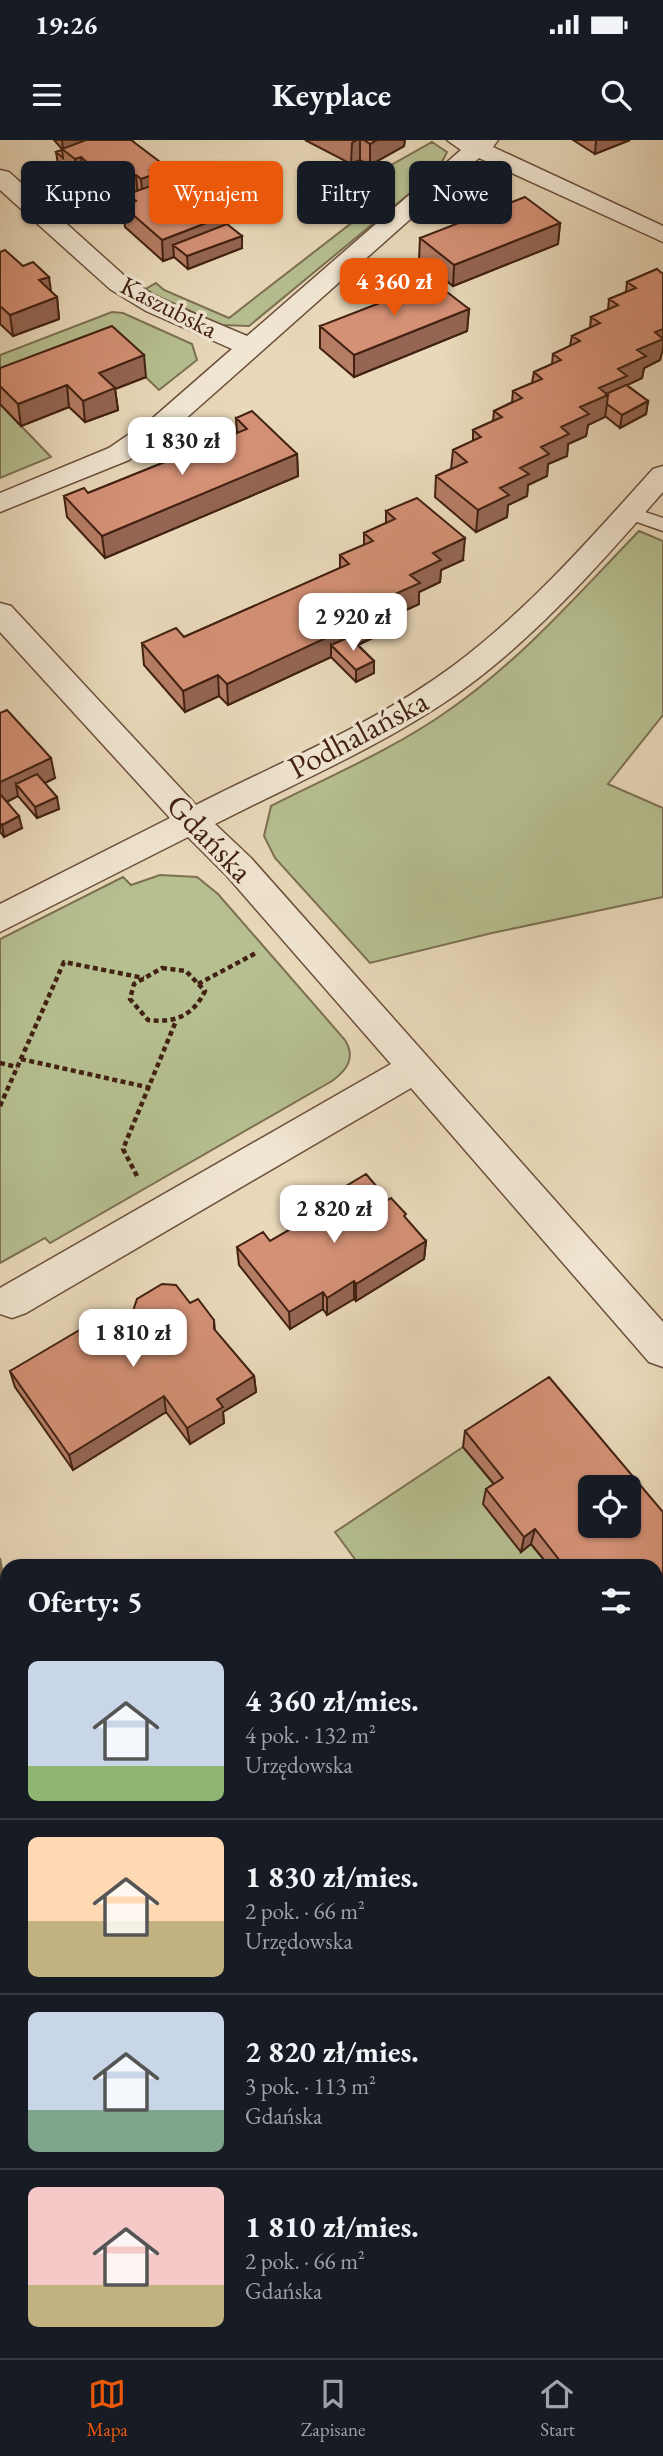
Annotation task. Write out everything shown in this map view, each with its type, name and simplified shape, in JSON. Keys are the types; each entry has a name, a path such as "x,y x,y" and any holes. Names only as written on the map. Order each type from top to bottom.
{"street":[{"path":"0,503 119,454 164,423 474,143 663,235"},
{"name":"Kaszubska","path":"0,177 119,284 155,306 249,347"},
{"name":"Podhalańska","path":"0,919 365,734 432,695 466,672 540,605 630,513 663,475"},
{"name":"Gdańska","path":"0,613 191,821 239,867 663,1350"},
{"path":"12,1301 416,1067"}],"lane":[{"path":"630,513 663,525"}],"path":[{"path":"198,984 262,949"},
{"path":"0,1106 64,962 144,978"},
{"path":"162,968 186,971 205,991 199,1007 176,1020 170,1023 148,1020 130,999 134,984 144,978 162,968"},
{"path":"142,1184 129,1165 123,1149 151,1088 176,1020"},
{"path":"21,1059 151,1088"},
{"path":"0,1063 17,1067"}],"green space":[{"path":"432,142 447,152 442,161 409,161 409,194 395,205 395,163"},
{"path":"350,224 373,224 249,326 221,325 144,290 156,283 164,290 229,318"},
{"path":"112,312 123,313 192,344 197,360 159,390 115,348 0,391 0,355"},
{"path":"0,404 51,457 0,478"},
{"path":"639,531 663,541 663,715 608,784 663,808 663,897 492,933 370,963 275,858 264,836 271,806 406,737 475,691 525,648"},
{"path":"160,875 197,877 218,894 345,1040 350,1052 348,1063 332,1081 50,1243 45,1238 0,1263 0,939 123,877 131,885"},
{"path":"463,1447 501,1493 484,1505 521,1551 531,1544 543,1559 355,1559 335,1532"}],"building":[{"path":"86,140 131,140 159,161 149,161 149,176 141,179 135,175 135,161 86,161 81,157 75,159 62,149"},
{"path":"149,187 149,224 204,224 162,240 135,216 135,192"},
{"path":"525,197 560,223 454,265 420,238 456,224 512,224 512,202"},
{"path":"227,224 242,236 187,256 173,245"},
{"path":"5,250 23,266 33,262 49,277 39,280 57,297 10,315 0,306 0,252"},
{"path":"657,269 663,274 663,329 655,332 663,339 637,350 646,356 618,369 627,376 599,388 608,395 580,407 589,414 561,427 569,434 541,447 549,454 520,468 529,474 500,488 509,495 478,510 436,476 467,462 453,450 481,437 473,430 502,417 494,411 522,398 513,391 542,379 534,372 561,360 553,354 580,341 572,336 600,323 591,317 618,305 609,299 636,288 627,282"},
{"path":"434,282 469,309 354,355 320,326"},
{"path":"112,326 144,355 99,373 115,388 83,401 67,385 18,404 0,386 0,368"},
{"path":"626,385 648,401 622,415 607,404 606,394"},
{"path":"252,411 297,454 102,536 64,496 84,488 88,493 247,429 236,418"},
{"path":"417,498 465,538 433,553 441,560 410,575 420,583 386,598 395,606 227,684 218,675 183,691 142,643 176,628 184,637 349,564 340,555 373,541 364,533 395,519 386,511"},
{"path":"349,637 374,661 356,670 331,645"},
{"path":"7,710 51,758 0,782 0,713"},
{"path":"37,774 57,797 35,807 16,784"},
{"path":"0,794 19,816 2,825 0,823"},
{"path":"366,1174 388,1200 391,1198 406,1214 404,1216 426,1241 356,1284 354,1281 327,1298 323,1292 289,1312 237,1247 263,1232 270,1241 327,1208 321,1201"},
{"path":"162,1284 176,1285 190,1303 198,1299 214,1320 214,1329 254,1376 217,1399 223,1407 187,1428 164,1396 69,1455 10,1371 105,1315 116,1329 137,1317 133,1311 137,1299"},
{"path":"549,1377 632,1475 578,1475 578,1538 641,1538 641,1486 663,1512 663,1559 559,1559 535,1529 524,1537 486,1489 503,1478 465,1431"}]}
